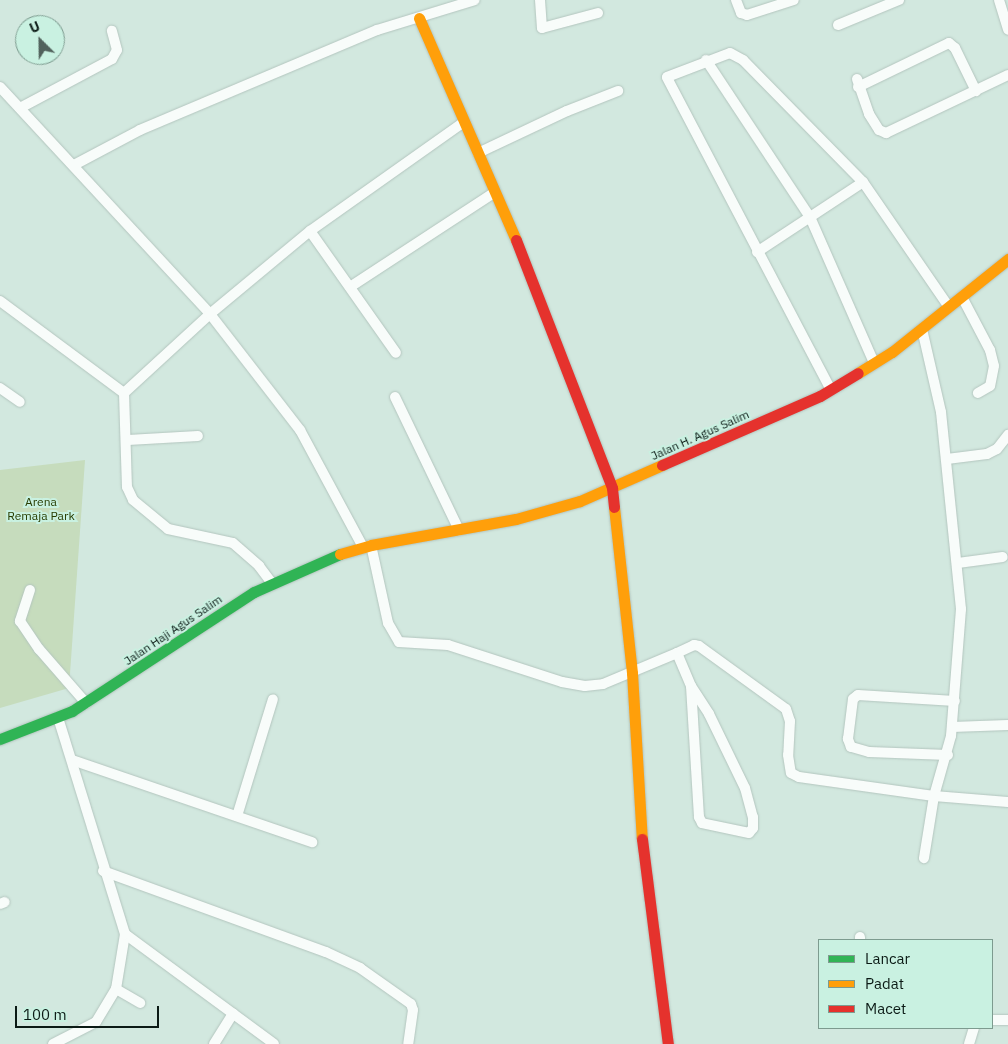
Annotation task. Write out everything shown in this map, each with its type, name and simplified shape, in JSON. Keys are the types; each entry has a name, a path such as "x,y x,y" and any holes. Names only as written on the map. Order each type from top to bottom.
{"main road":[{"path":"419,18 495,192 612,488 632,673 638,806 668,1044"},
{"name":"Jalan H. Agus Salim","path":"367,546 459,530 558,508 612,488 831,390 874,363 922,329 1008,259"},
{"name":"Jalan Haji Agus Salim","path":"0,739 58,717 86,702 271,582 322,560 367,546"}],"street":[{"path":"74,165 158,123 377,30 475,0"},
{"path":"540,0 542,28 598,13"},
{"path":"736,0 741,13 747,16 794,0"},
{"path":"838,25 899,0"},
{"path":"1000,0 1008,30"},
{"path":"20,108 112,59 117,50 112,31"},
{"path":"976,91 955,48 949,44 858,83 869,114 879,130 886,133 976,91 1008,75"},
{"path":"831,390 667,77 706,60 730,53 743,60 863,182 949,307"},
{"path":"706,60 810,217 874,363"},
{"path":"0,87 210,314 300,430 367,546 388,623 399,642 448,645 562,682 585,686 603,684 694,645 700,646 786,709 790,721 788,755 791,773 799,777 934,796 1008,802"},
{"path":"478,153 567,111 618,91"},
{"path":"124,393 210,314 310,230 464,122"},
{"path":"757,252 863,182"},
{"path":"350,287 495,192"},
{"path":"310,230 396,353"},
{"path":"962,296 990,350 994,366 990,386 978,394"},
{"path":"0,301 124,393 128,440 127,487 133,500 168,529 233,543 259,566 271,582"},
{"path":"922,329 941,412 958,563 961,609 955,701 948,755 934,796 924,858"},
{"path":"0,388 20,402"},
{"path":"395,397 459,530"},
{"path":"947,459 987,454 997,449 1008,435"},
{"path":"128,440 198,436"},
{"path":"958,563 1004,556"},
{"path":"30,590 20,621 39,649 86,702"},
{"path":"676,653 690,686 709,714 745,788 753,817 753,828 749,833 702,822 698,817 690,686"},
{"path":"948,755 869,752 851,746 848,739 853,699 858,695 955,701"},
{"path":"237,816 273,699"},
{"path":"52,1044 96,1022 116,989 125,934 103,871 58,717"},
{"path":"952,727 1008,725"},
{"path":"72,760 312,842"},
{"path":"103,871 326,952 360,968 410,1004 414,1010 408,1044"},
{"path":"125,934 274,1044"},
{"path":"116,989 140,1003"},
{"path":"214,1044 233,1013"},
{"path":"993,1020 1008,1020"},
{"path":"969,1044 974,1029"}],"green space":[{"name":"Arena Remaja Park","path":"85,460 69,688 0,708 0,470"}],"traffic: fast":[{"path":"0,739 72,711 254,592 340,554"}],"traffic: slow":[{"path":"419,18 516,240"},
{"path":"858,373 892,352 1008,259"},
{"path":"340,554 371,545 516,519 580,501 662,465"},
{"path":"614,507 632,673 642,839"}],"traffic: jam":[{"path":"516,240 612,488 614,507"},
{"path":"662,465 820,396 858,373"},
{"path":"642,839 668,1044"}]}
